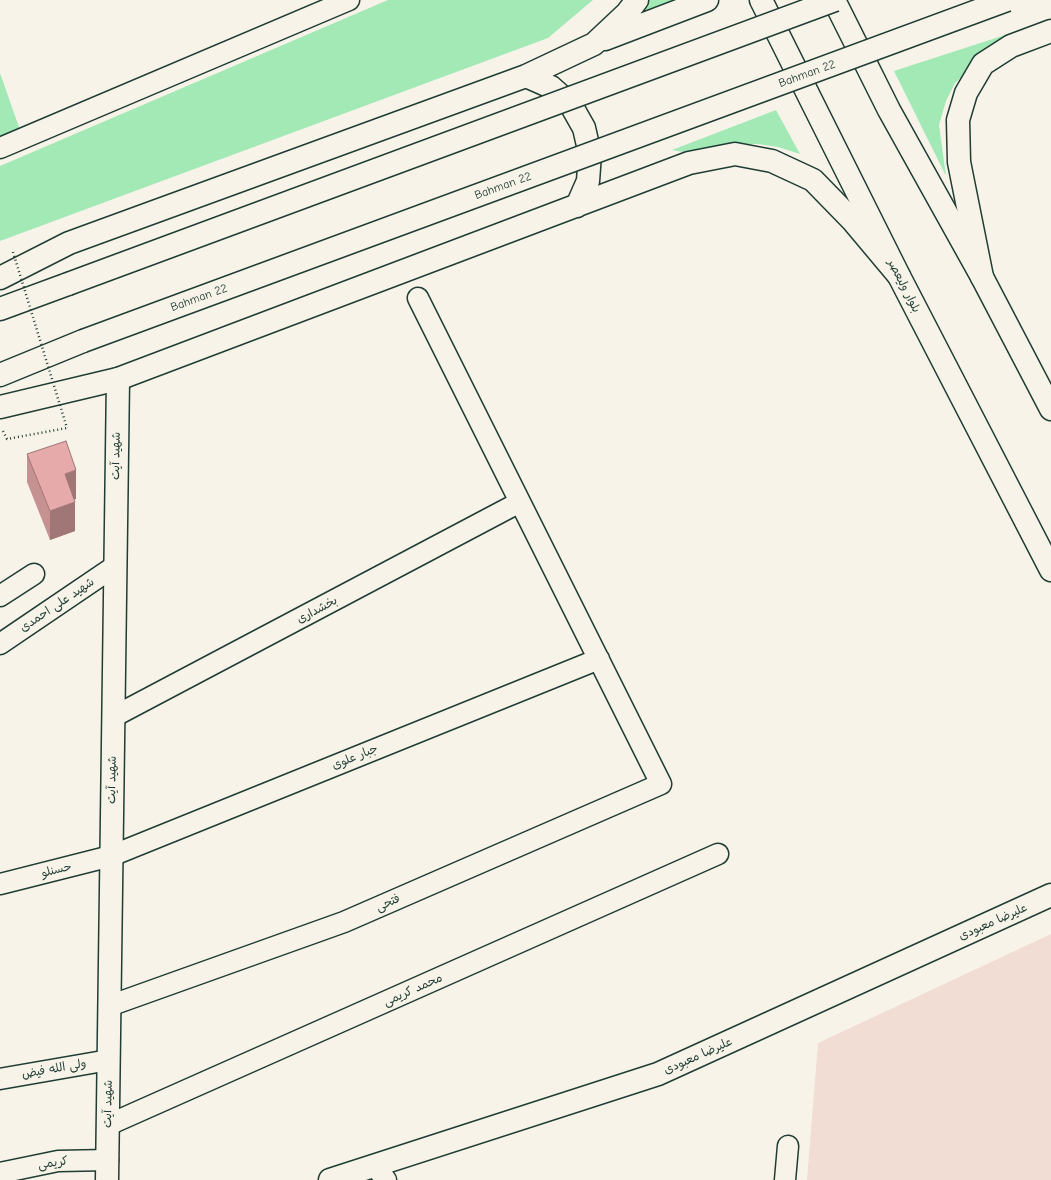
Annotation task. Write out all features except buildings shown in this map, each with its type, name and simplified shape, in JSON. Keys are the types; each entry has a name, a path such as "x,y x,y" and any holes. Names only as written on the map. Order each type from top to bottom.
{"main road":[{"path":"594,44 627,13 637,0"},
{"path":"0,278 69,243 526,76 594,44 707,0"},
{"name":"بلوار ولیعصر","path":"761,0 899,276 1051,570"},
{"path":"0,309 835,0 889,110 982,277 1051,409"},
{"name":"Bahman 22","path":"0,375 83,341 1007,0"},
{"path":"982,277 959,162 958,120 966,93 983,64 1011,46 1051,31"},
{"path":"526,76 551,87 556,91 571,105 584,128 590,154 588,181 577,206"},
{"path":"0,407 118,379 689,164 735,154 772,161 813,180 852,220 899,276"},
{"name":"شهید آیت","path":"107,1170 118,379"},
{"name":"علیرضا معبودی","path":"330,1180 380,1173 658,1074 1051,895"}],"street":[{"path":"0,148 350,0"},
{"path":"418,298 599,659"},
{"name":"بخشداری","path":"113,717 520,502"},
{"name":"شهید علی احمدی","path":"0,644 115,566"},
{"path":"0,596 34,574"},
{"name":"فتحی","path":"109,1006 344,922 661,784 599,659"},
{"name":"جبار علوی","path":"111,856 599,659"},
{"name":"محمد کریمی","path":"108,1125 718,854"},
{"name":"حسنلو","path":"0,884 111,856"},
{"name":"ولی الله فیض","path":"0,1079 109,1060"},
{"path":"785,1180 788,1146"},
{"name":"کریمی","path":"0,1173 58,1161 107,1170"}],"path":[{"path":"7,439 67,428 12,252"}],"shaded area":[{"path":"1051,934 1051,1180 807,1180 818,1043"}],"green space":[{"path":"388,0 593,0 548,38 0,241 0,166"},
{"path":"645,0 690,0 615,31"},
{"path":"1051,20 1051,22 976,63 955,83 946,101 939,125 946,176 894,71"},
{"path":"0,73 20,130 0,139"},
{"path":"776,110 800,154 778,147 758,144 724,144 689,153 672,150"}]}
